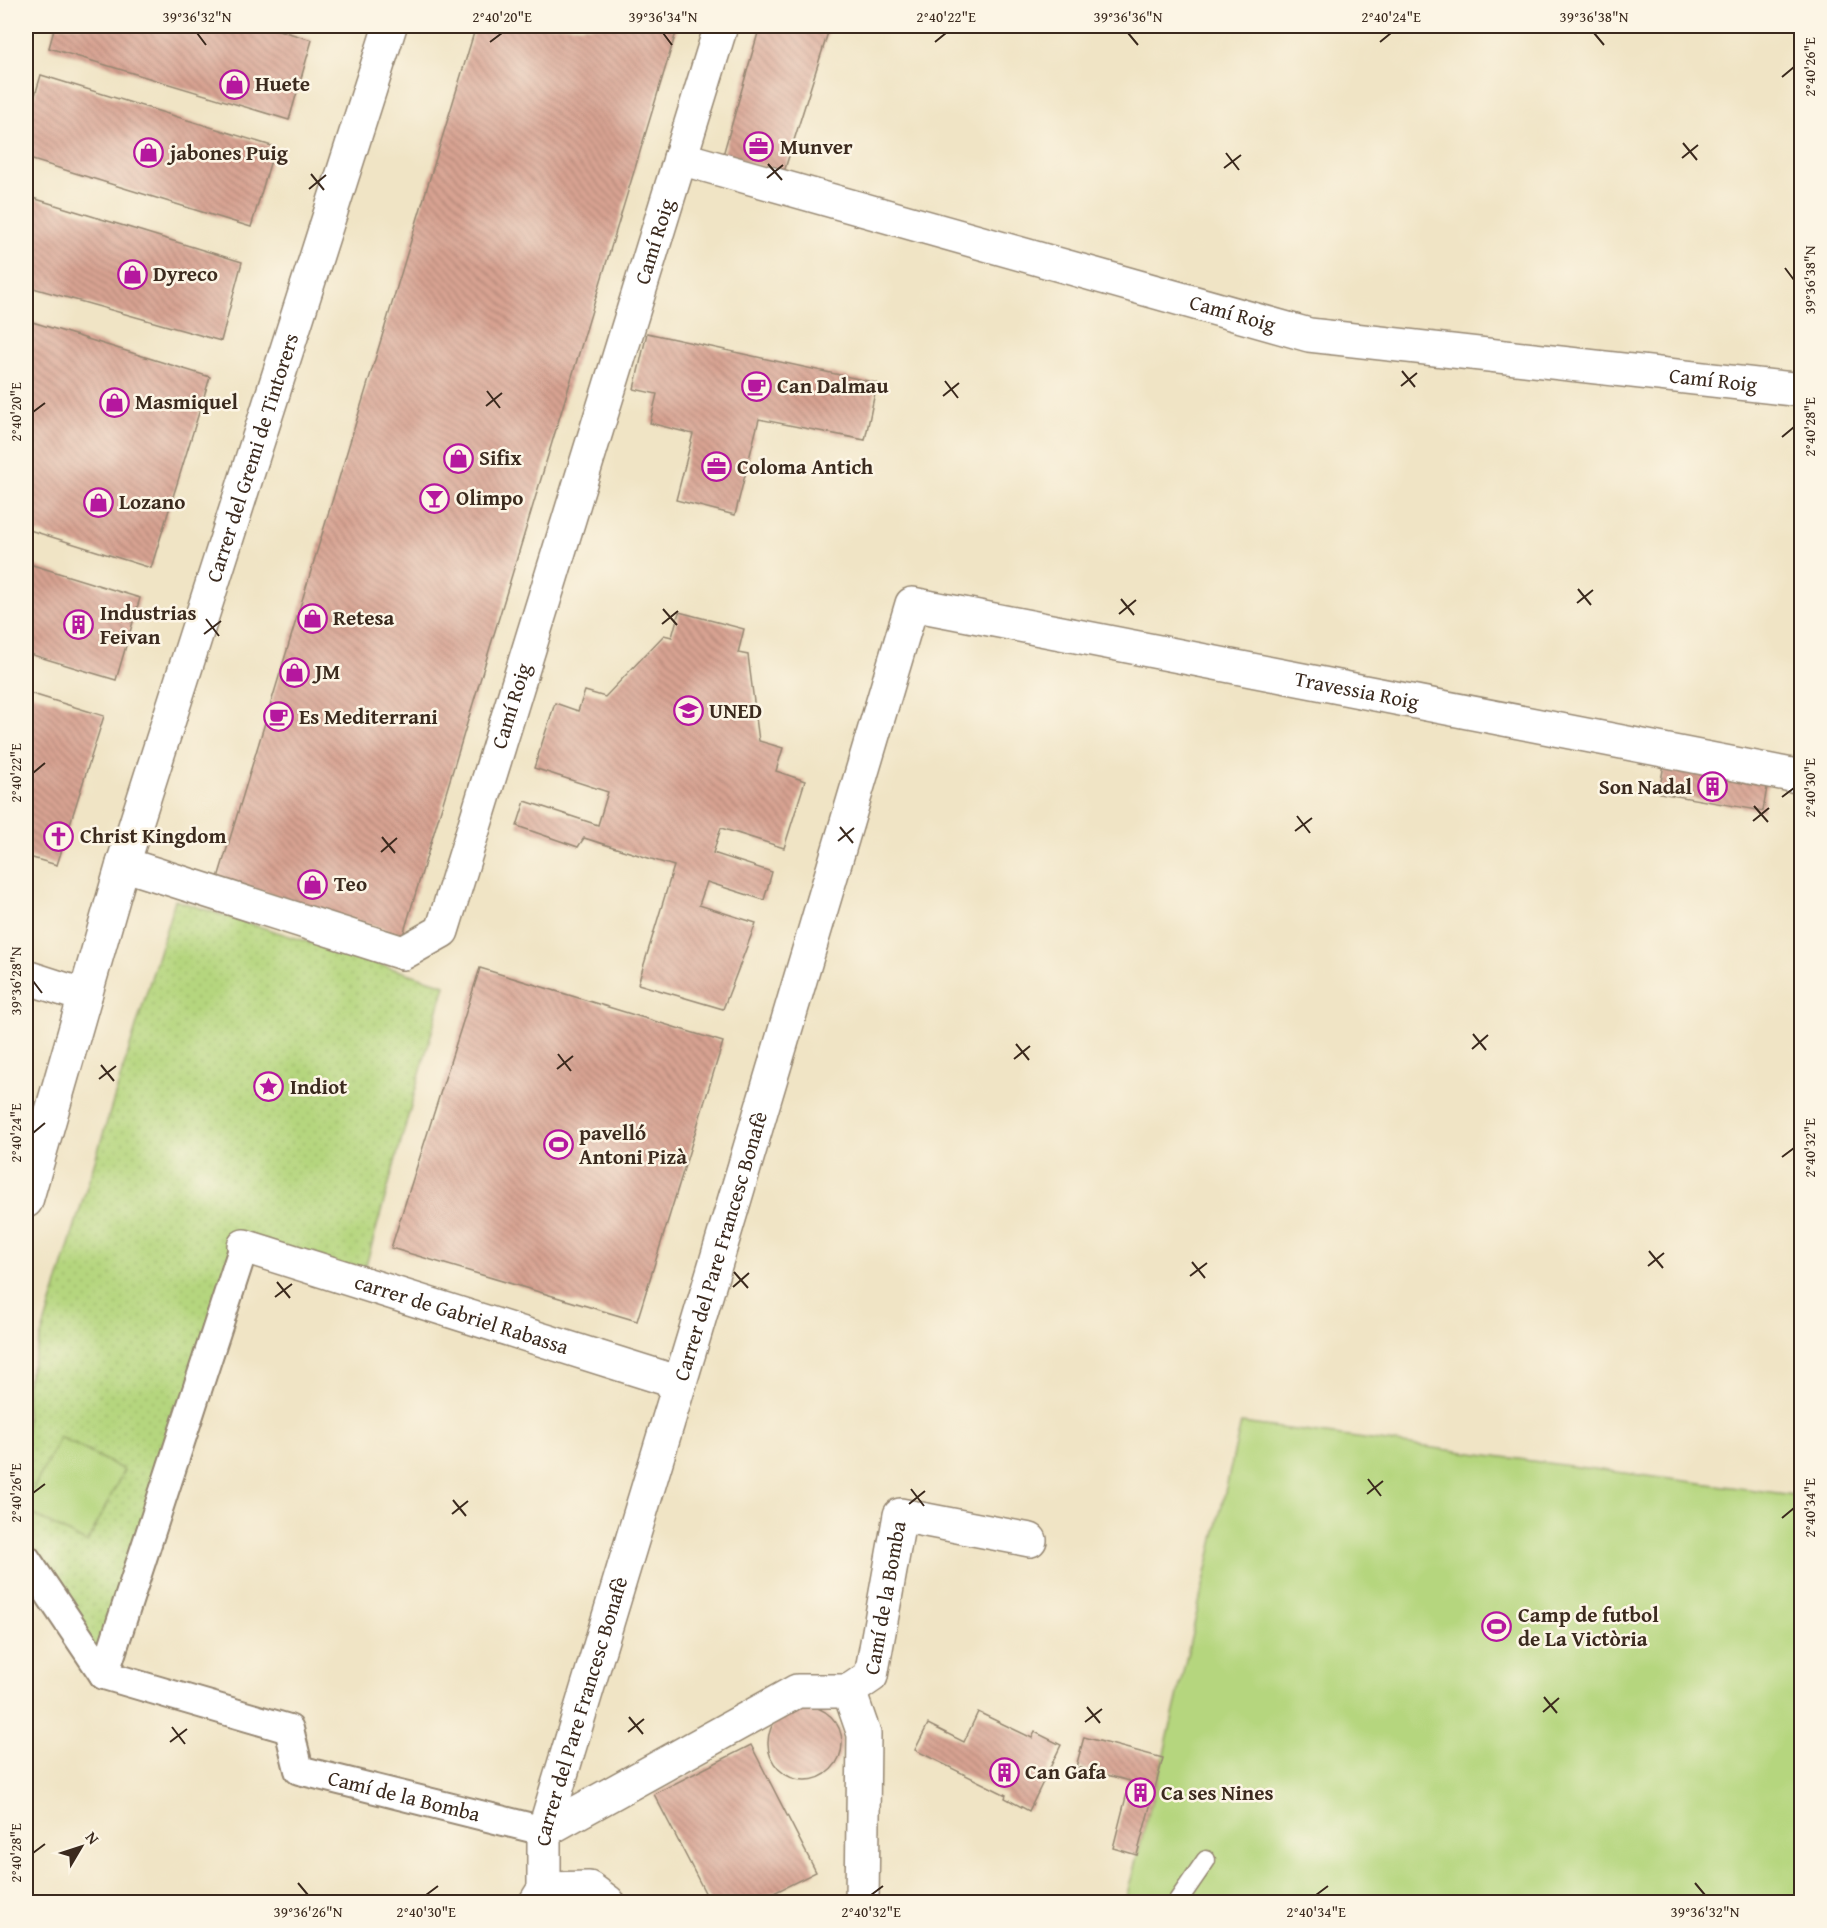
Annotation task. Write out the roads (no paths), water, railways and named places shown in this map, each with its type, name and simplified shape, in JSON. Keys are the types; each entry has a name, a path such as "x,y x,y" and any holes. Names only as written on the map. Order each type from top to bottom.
{"street":[{"name":"Carrer del Gremi de Tintorers","path":"26,1201 123,864 390,26"},
{"name":"Camí Roig","path":"123,864 403,953 442,931 721,26"},
{"name":"Camí Roig","path":"680,158 1309,335 1802,390"},
{"name":"Travessia Roig","path":"912,604 1802,777"},
{"name":"Carrer del Pare Francesc Bonafè","path":"540,1896 544,1831 912,604"},
{"path":"26,977 85,996"},
{"name":"carrer de Gabriel Rabassa","path":"244,1246 680,1383"},
{"path":"104,1675 244,1246"},
{"name":"Camí de la Bomba","path":"104,1675 289,1729 299,1770 544,1831 797,1691 849,1691 871,1676 900,1515 1030,1540"},
{"path":"26,1559 104,1675"},
{"name":"Camí de la Bomba","path":"849,1691 864,1734 862,1902"},
{"path":"540,1896 589,1888 608,1902"}],"lane":[{"path":"1177,1902 1206,1860"}],"place":[{"name":"Huete","path":"234,84"},
{"name":"Munver","path":"759,147"},
{"name":"jabones Puig","path":"149,153"},
{"name":"Dyreco","path":"132,274"},
{"name":"Can Dalmau","path":"756,386"},
{"name":"Masmiquel","path":"114,402"},
{"name":"Sifix","path":"458,458"},
{"name":"Coloma Antich","path":"716,467"},
{"name":"Olimpo","path":"435,498"},
{"name":"Lozano","path":"98,502"},
{"name":"Retesa","path":"312,618"},
{"name":"Industrias Feivan","path":"79,625"},
{"name":"JM","path":"294,672"},
{"name":"UNED","path":"688,711"},
{"name":"Es Mediterrani","path":"278,717"},
{"name":"Son Nadal","path":"1713,787"},
{"name":"Christ Kingdom","path":"59,836"},
{"name":"Teo","path":"313,884"},
{"name":"Indiot","path":"269,1087"},
{"name":"pavelló Antoni Pizà","path":"558,1145"},
{"name":"Camp de futbol de La Victòria","path":"1497,1627"},
{"name":"Can Gafa","path":"1004,1772"},
{"name":"Ca ses Nines","path":"1140,1793"}]}
